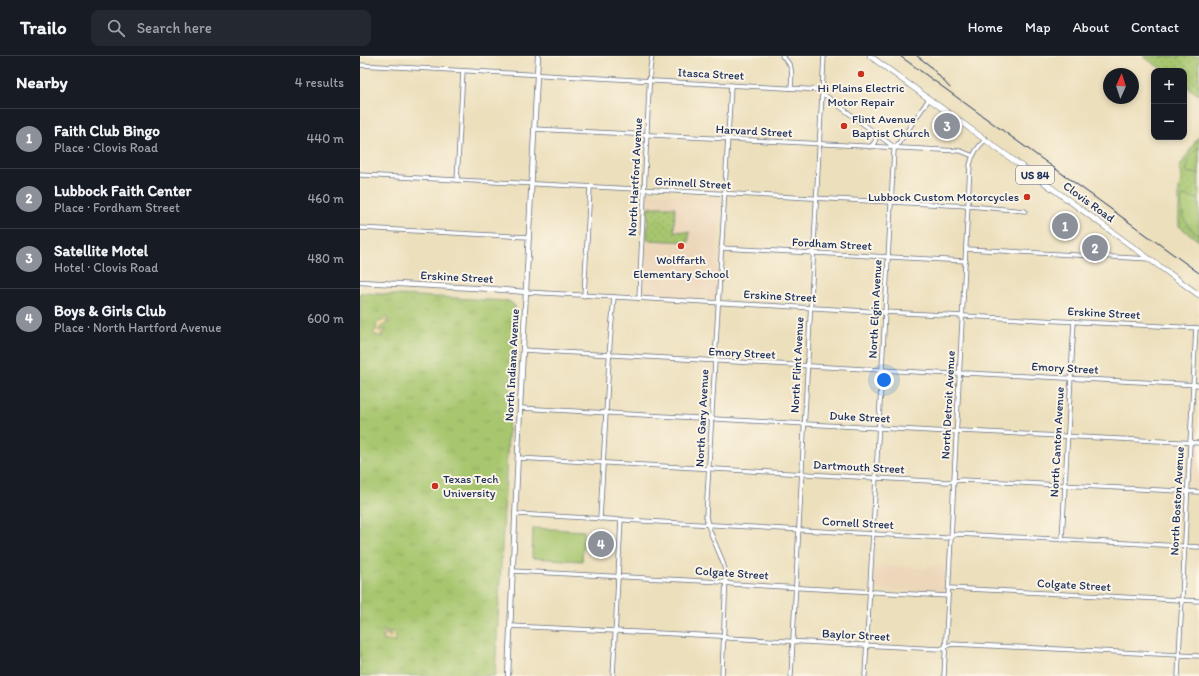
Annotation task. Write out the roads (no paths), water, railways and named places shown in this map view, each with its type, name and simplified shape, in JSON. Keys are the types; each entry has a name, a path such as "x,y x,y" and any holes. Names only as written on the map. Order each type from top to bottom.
{"highway":[{"name":"Clovis Road","path":"870,56 1199,295"}],"main road":[{"name":"North Indiana Avenue","path":"508,676 528,237 538,56"},
{"name":"Erskine Street","path":"360,282 526,292"}],"street":[{"name":"North Hartford Avenue","path":"639,298 652,56"},
{"path":"782,56 787,60 792,70 791,88"},
{"name":"North Flint Avenue","path":"791,676 824,56"},
{"name":"Itasca Street","path":"360,65 791,88 822,92"},
{"path":"457,180 463,71"},
{"name":"North Gary Avenue","path":"722,676 727,583 723,561 711,534 706,516 731,85"},
{"path":"822,92 895,148 930,99"},
{"name":"Harvard Street","path":"534,129 961,152 973,156"},
{"path":"870,147 876,140 875,134"},
{"name":"North Detroit Avenue","path":"944,676 967,250 970,165 976,151 986,139"},
{"name":"North Elgin Avenue","path":"866,676 895,148"},
{"name":"Grinnell Street","path":"360,175 590,188 969,206 1025,211"},
{"path":"584,296 590,188"},
{"path":"360,228 528,237"},
{"name":"Fordham Street","path":"721,248 966,261"},
{"path":"967,250 1151,259"},
{"name":"Erskine Street","path":"526,292 1197,328"},
{"path":"600,518 609,355 614,297"},
{"name":"North Canton Avenue","path":"1062,540 1074,321"},
{"name":"North Boston Avenue","path":"1178,676 1197,328"},
{"name":"Emory Street","path":"523,350 953,374 967,373 1199,385"},
{"name":"Duke Street","path":"520,408 950,432 957,431 1199,443"},
{"name":"Dartmouth Street","path":"518,458 947,482 962,480 1199,492"},
{"name":"Cornell Street","path":"516,514 946,538 958,534 1199,547"},
{"path":"613,676 621,519"},
{"name":"Colgate Street","path":"513,571 948,596"},
{"name":"Colgate Street","path":"949,588 1199,601"},
{"name":"Baylor Street","path":"511,626 719,636 793,642 940,650 952,644 1199,656"}],"railway":[{"path":"900,56 1199,273"},
{"path":"917,56 929,65 950,88"}],"place":[{"name":"Hi Plains Electric Motor Repair","path":"861,74"},
{"name":"Flint Avenue Baptist Church","path":"844,126"},
{"name":"Satellite Motel","path":"947,126"},
{"name":"Lubbock Custom Motorcycles","path":"1027,197"},
{"name":"Faith Club Bingo","path":"1065,226"},
{"name":"Wolffarth Elementary School","path":"681,246"},
{"name":"Lubbock Faith Center","path":"1095,248"},
{"name":"Texas Tech University","path":"435,486"},
{"name":"Boys & Girls Club","path":"601,544"}]}
